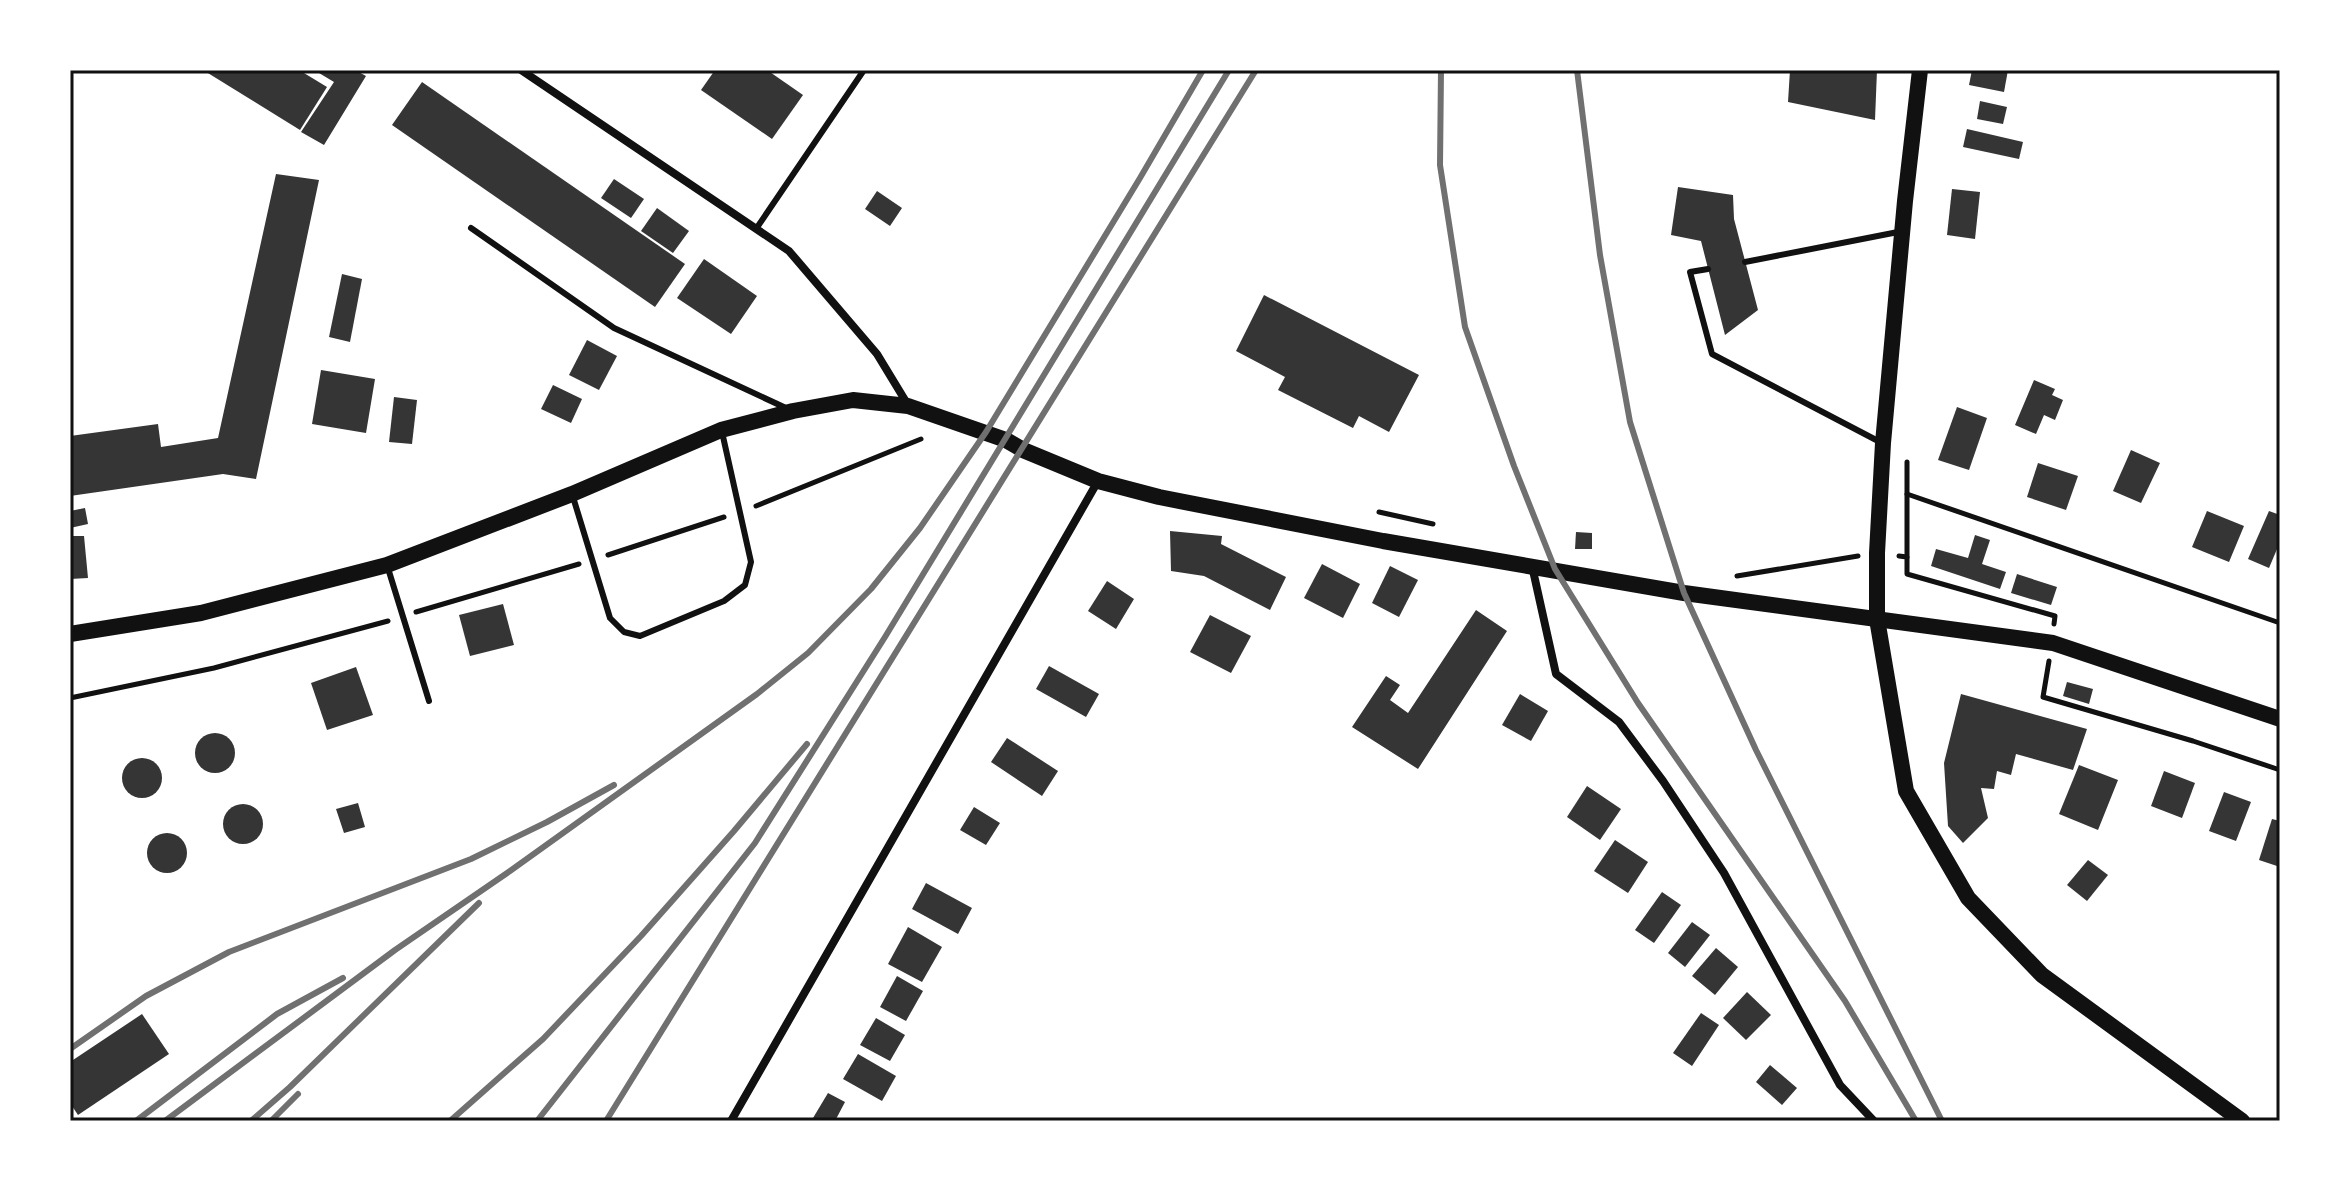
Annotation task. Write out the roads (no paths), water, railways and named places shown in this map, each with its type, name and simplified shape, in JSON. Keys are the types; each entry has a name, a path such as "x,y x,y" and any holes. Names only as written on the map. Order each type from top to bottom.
{"main road":[{"path":"1920,70 1883,443 1877,553 1877,619 1906,791 1968,898 2042,975 2242,1121"},
{"path":"70,634 201,613 387,565 572,494 721,430 793,411 853,400 908,406 996,436 1098,481 1159,497 1368,538 1684,593 2053,643 2280,719"}],"street":[{"path":"521,70 789,251 877,354 908,406"},
{"path":"731,1121 1098,481"},
{"path":"1532,565 1556,674 1619,722 1663,781 1724,873 1840,1085 1874,1121"}],"lane":[{"path":"756,229 864,70"},
{"path":"471,228 614,328 793,411"},
{"path":"1745,262 1902,231"},
{"path":"1708,269 1690,272 1712,354 1883,443"},
{"path":"572,494 610,618 624,632 640,636 724,601 745,585 751,562 721,430"},
{"path":"387,565 429,701"}],"railway":[{"path":"165,1121 395,950 757,694 808,653 871,589 920,528 986,432 1203,70"},
{"path":"537,1121 755,843 885,637 1229,70"},
{"path":"606,1121 1256,70"},
{"path":"1441,70 1440,165 1465,327 1514,466 1555,569 1638,703 1845,1001 1916,1121"},
{"path":"1577,70 1600,255 1630,422 1684,593 1756,750 1942,1121"},
{"path":"450,1121 543,1039 641,936 807,744"},
{"path":"70,1049 146,996 229,952 471,859 614,785"},
{"path":"251,1121 479,903"},
{"path":"136,1121 277,1014 343,978"},
{"path":"271,1121 298,1094"}]}
